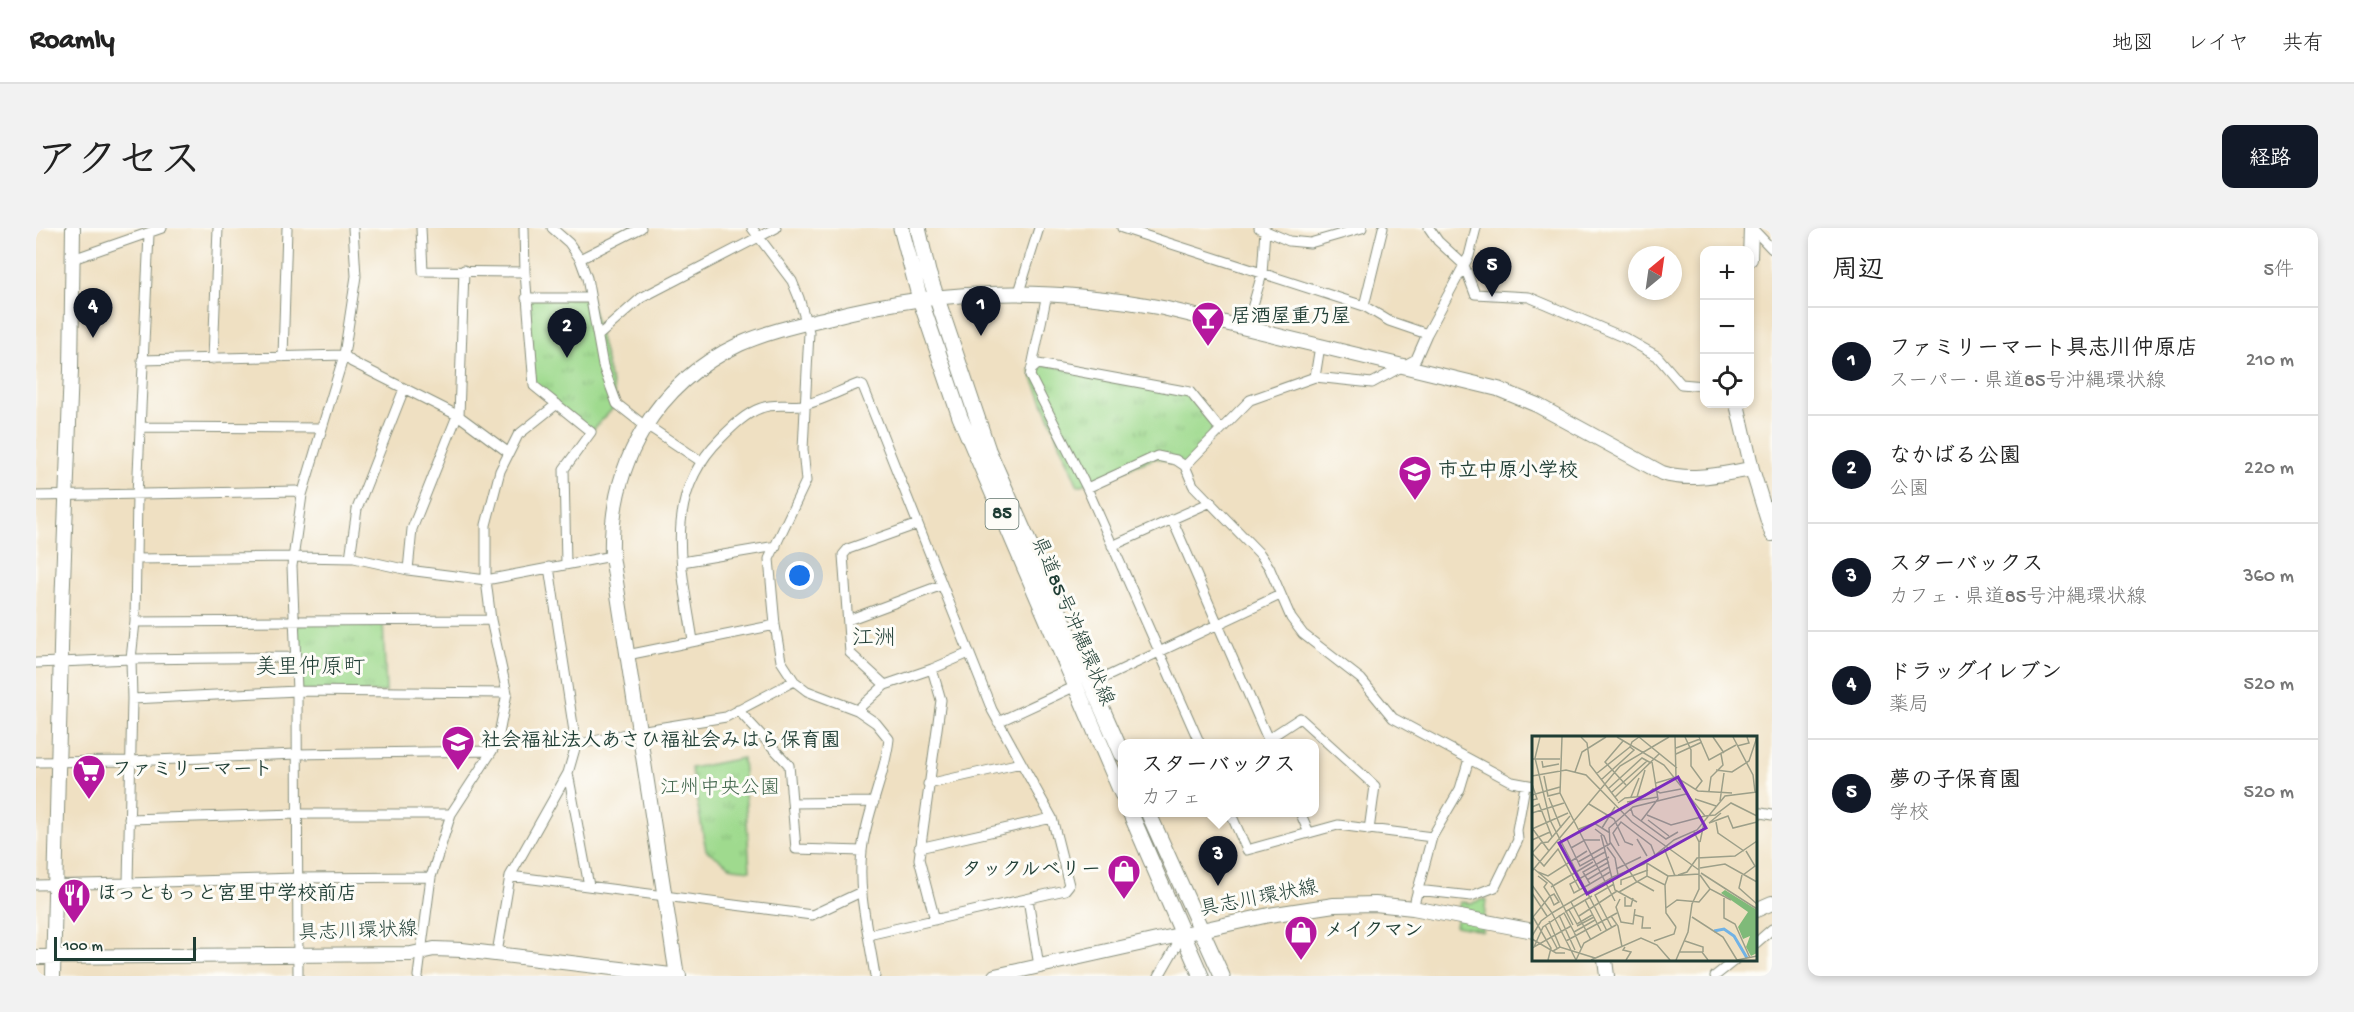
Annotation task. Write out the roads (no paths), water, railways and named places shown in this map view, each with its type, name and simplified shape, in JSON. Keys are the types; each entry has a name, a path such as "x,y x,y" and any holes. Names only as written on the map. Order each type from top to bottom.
{"main road":[{"name":"県道85号沖縄環状線","path":"902,228 920,299 960,417 1083,685 1118,747"},
{"name":"県道85号沖縄環状線","path":"918,228 937,297 988,450 1083,685 1118,783"},
{"path":"1132,817 1201,976"},
{"path":"1150,817 1222,976"}],"street":[{"path":"53,976 73,228"},
{"path":"73,259 162,228"},
{"path":"213,359 218,228"},
{"path":"283,357 287,228"},
{"path":"298,976 294,557 302,495 344,355 356,276 353,228"},
{"path":"421,228 423,271 525,272"},
{"path":"524,228 526,298 534,386 591,432 564,469 566,564"},
{"path":"552,228 569,243 580,259 587,278 603,366 617,404 645,426 702,462"},
{"path":"580,259 641,228"},
{"path":"752,228 792,281 809,332 803,449 806,481 770,559 775,625 781,661 794,681 807,691 857,711 876,723 889,739 886,764 862,851 861,892 874,976"},
{"path":"598,336 641,298 776,228"},
{"path":"1019,292 1040,228"},
{"path":"1122,228 1364,306 1389,321 1427,334"},
{"path":"1246,329 1262,274 1262,229 1289,241 1310,243 1362,228"},
{"path":"1364,306 1383,228"},
{"path":"1429,228 1438,241 1464,265 1475,294 1529,297 1625,338 1657,356 1681,384 1700,386"},
{"path":"1185,466 1250,400 1316,377 1372,383 1416,359 1469,256 1476,228"},
{"path":"1752,228 1772,249"},
{"path":"1750,246 1752,228"},
{"path":"128,883 131,659 135,622 137,495 149,234"},
{"path":"408,570 411,529 458,416 464,270"},
{"path":"678,976 612,556 613,518 619,484 631,452 645,426 671,393 702,366 740,344 861,309 937,297 1019,292 1120,300 1164,308 1473,381 1517,396 1662,473 1675,477 1696,477 1752,469"},
{"path":"1047,294 1030,376 1088,488 1198,739"},
{"path":"526,298 590,298"},
{"path":"1316,377 1320,346"},
{"path":"142,360 344,355 352,362 458,416 509,453"},
{"path":"1031,370 1038,364 1190,392 1220,429"},
{"path":"693,641 679,535 685,500 702,462 731,428 761,408 773,405 806,405 858,384 863,386 998,722 1052,818 1069,885 1065,890 868,934"},
{"path":"350,558 357,509 404,389"},
{"path":"418,976 431,877 451,814 498,739 507,693 491,620 486,580 486,525 500,471 518,435 557,404"},
{"path":"1738,408 1752,469 1767,499 1772,534"},
{"path":"140,427 322,428"},
{"path":"1088,488 1157,456 1176,460 1185,466 1193,485 1260,554 1269,567 1291,618 1303,634 1361,679 1393,717 1512,782 1529,786 1517,830 1518,840 1495,887 1471,896 1417,890"},
{"path":"36,496 296,491 302,495"},
{"path":"1112,546 1211,502"},
{"path":"1172,519 1268,739"},
{"path":"885,685 850,652 843,555 848,549 918,524"},
{"path":"681,562 776,546"},
{"path":"136,559 350,558 408,570 486,580 612,556"},
{"path":"497,953 510,876 568,773 576,745 549,567"},
{"path":"848,620 942,585"},
{"path":"998,722 1280,595"},
{"path":"135,622 491,620"},
{"path":"627,655 775,625"},
{"path":"857,711 885,685 932,669 969,652"},
{"path":"36,663 131,659 296,657"},
{"path":"932,669 940,700 919,858 935,920"},
{"path":"576,745 639,731 726,717 794,681"},
{"path":"132,699 297,691 507,693"},
{"path":"738,710 789,765 796,849 862,851"},
{"path":"1272,739 1300,718 1375,786 1369,830"},
{"path":"36,762 492,751"},
{"path":"1413,908 1432,837 1460,789 1469,759"},
{"path":"928,784 1021,763"},
{"path":"568,773 589,886"},
{"path":"793,803 874,802"},
{"path":"1757,812 1772,815"},
{"path":"129,819 297,814 451,814"},
{"path":"1232,817 1247,850 1338,825 1432,837"},
{"path":"1302,817 1309,833"},
{"path":"919,848 1052,818"},
{"path":"510,876 812,915 861,892"},
{"path":"36,885 431,877"},
{"path":"1028,899 1039,966"},
{"path":"1757,909 1772,903"},
{"name":"具志川環状線","path":"995,976 1269,915 1335,905 1375,904 1413,908 1532,930"},
{"path":"1757,941 1772,929"},
{"path":"1159,976 1183,934"},
{"name":"具志川環状線","path":"36,957 411,954 421,951 453,950 497,953 678,976"},
{"path":"1605,961 1607,976"},
{"path":"1715,976 1734,961"}],"place":[{"name":"夢の子保育園","path":"1492,297"},
{"name":"ファミリーマート具志川仲原店","path":"981,336"},
{"name":"ドラッグイレブン","path":"93,338"},
{"name":"居酒屋重乃屋","path":"1208,347"},
{"name":"なかばる公園","path":"567,358"},
{"name":"市立中原小学校","path":"1415,501"},
{"name":"社会福祉法人あさひ福祉会みはら保育園","path":"458,771"},
{"name":"ファミリーマート","path":"89,800"},
{"name":"スターバックス","path":"1218,886"},
{"name":"タックルベリー","path":"1124,900"},
{"name":"ほっともっと宮里中学校前店","path":"74,924"},
{"name":"メイクマン","path":"1301,961"}],"district":[{"name":"江洲","path":"874,640"},
{"name":"美里仲原町","path":"310,669"}],"park label":[{"name":"江州中央公園","path":"720,789"}]}
